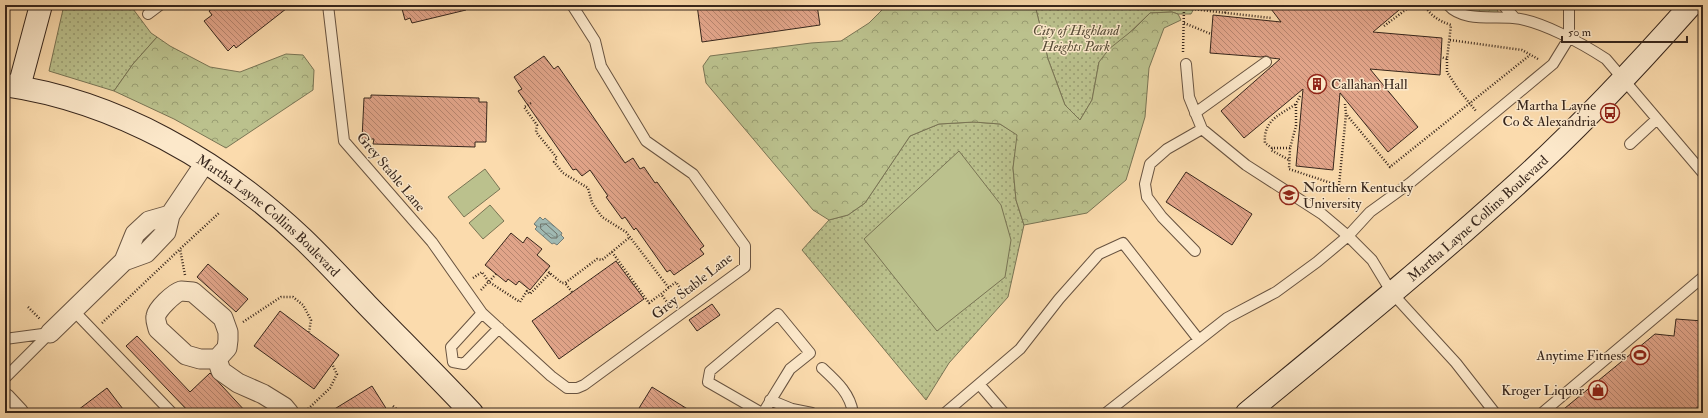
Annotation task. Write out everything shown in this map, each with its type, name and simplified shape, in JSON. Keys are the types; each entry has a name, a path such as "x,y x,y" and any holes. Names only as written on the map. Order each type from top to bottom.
{"main road":[{"path":"12,86 41,5"},
{"name":"Martha Layne Collins Boulevard","path":"1247,413 1392,293 1517,185 1624,81 1692,5"},
{"name":"Martha Layne Collins Boulevard","path":"12,86 84,104 114,115 147,130 206,163 247,192 301,237 445,370 472,413"}],"street":[{"path":"50,333 124,261 146,253 166,232 170,215 206,163"},
{"path":"187,291 193,292 223,318 228,332 227,348 217,359 200,359 186,355 158,329 156,323 158,311 176,293 187,291"},
{"path":"217,359 221,371 238,383 263,394 284,407 289,413"},
{"path":"5,398 19,413"}],"lane":[{"path":"148,14 160,5"},
{"name":"Grey Stable Lane","path":"328,5 344,141 432,242 482,313 551,376 567,388 577,388 745,267 745,246 693,174 646,141 601,66 595,41 572,5"},
{"path":"1448,5 1454,11 1466,16 1515,18 1540,25 1585,46 1606,59 1703,173"},
{"path":"1503,5 1515,18"},
{"path":"1106,413 1227,318 1276,292 1318,262 1348,236 1370,212 1410,183 1553,64 1569,38 1569,5"},
{"path":"1195,113 1266,62"},
{"path":"1186,64 1189,97 1202,129 1246,165 1322,214 1348,236 1372,260 1392,293 1456,363 1495,413"},
{"path":"1630,144 1657,119"},
{"path":"1195,251 1158,212 1147,197 1145,184 1150,164 1167,149 1202,129"},
{"path":"946,413 1020,348 1059,299 1099,254 1123,243 1199,340"},
{"path":"1542,413 1703,277"},
{"path":"73,310 172,413"},
{"path":"445,370 451,347 482,313"},
{"path":"778,314 810,353 790,369 762,413 708,382 710,371 778,314"},
{"path":"445,370 464,364 499,328"},
{"path":"5,339 50,333"},
{"path":"5,378 50,333"},
{"path":"822,368 844,390 852,406 853,413"},
{"path":"979,384 1004,413"},
{"path":"770,400 812,413"}],"path":[{"path":"1143,5 1271,18"},
{"path":"1192,9 1194,5"},
{"path":"1225,13 1228,5"},
{"path":"1384,26 1412,5"},
{"path":"1424,5 1439,21 1451,25 1447,59 1448,72 1458,89 1484,121"},
{"path":"1184,8 1183,57 1186,64"},
{"path":"1184,22 1211,34"},
{"path":"1450,40 1522,50 1539,60 1548,68"},
{"path":"1346,114 1390,167 1530,55"},
{"path":"1441,57 1447,59"},
{"path":"1300,96 1296,104 1296,126 1290,148 1289,169 1334,184"},
{"path":"531,103 524,107 537,125 536,132 557,158 554,162 563,173 588,188 592,203 602,217 626,232 669,288"},
{"path":"1289,160 1271,150 1272,148 1266,143 1264,134 1266,127 1273,119 1296,104"},
{"path":"1339,185 1346,114 1345,104"},
{"path":"1272,148 1290,148"},
{"path":"93,331 219,214"},
{"path":"546,270 562,283 565,282 597,259 602,260 630,237"},
{"path":"180,249 187,291"},
{"path":"612,252 649,303 676,282 692,306"},
{"path":"462,285 482,272 489,282 520,302 527,291 530,294 550,273"},
{"path":"472,299 496,274"},
{"path":"565,282 572,292"},
{"path":"661,294 677,316"},
{"path":"228,332 281,297 293,297 303,305 311,320 309,332"},
{"path":"304,413 330,388 337,374 332,364"},
{"path":"393,406 401,413"}],"green space":[{"path":"64,5 130,5 151,33 157,37 133,64 114,91 49,71"},
{"path":"887,5 1035,5 1048,59 1065,105 1080,120 1092,100 1099,62 1109,49 1134,29 1150,13 1172,12 1178,14 1181,20 1164,28 1149,68 1145,117 1126,180 1087,213 1024,225 1016,200 1013,168 1017,135 1000,124 974,122 939,124 910,136 865,203 848,215 829,220 813,210 706,83 703,66 710,56 811,43 841,41 869,23"},
{"name":"City of Highland Heights Park","path":"1035,5 1196,5 1191,14 1178,14 1172,12 1150,13 1099,62 1092,100 1080,120 1065,105 1048,59"},
{"path":"1471,5 1495,5 1499,14 1496,15 1470,11 1469,8"},
{"path":"157,37 170,46 210,67 240,72 286,54 303,55 314,70 313,90 226,148 174,119 114,91 133,64"},
{"path":"974,122 1000,124 1018,135 1013,168 1016,200 1024,225 1008,297 949,363 926,400 802,250 829,220 848,215 865,203 910,136 939,124"},
{"path":"959,151 1001,205 1011,240 1005,277 937,331 864,239"},
{"path":"485,169 500,189 464,217 448,197"},
{"path":"490,205 504,221 483,239 469,223"}],"water":[{"path":"540,217 543,220 545,218 562,233 561,235 564,238 557,245 554,243 552,244 535,229 537,227 534,224"}],"building":[{"path":"217,5 291,5 236,48 234,45 228,51 204,21 212,15 209,11"},
{"path":"401,5 465,5 466,10 412,23 410,18 405,20"},
{"path":"697,5 817,5 820,25 702,42"},
{"name":"Callahan Hall","path":"1268,5 1405,5 1373,32 1442,38 1440,75 1370,69 1418,127 1388,152 1340,93 1333,170 1296,166 1303,89 1244,138 1221,111 1280,59 1266,56 1261,57 1210,53 1213,15 1281,22"},
{"path":"544,56 554,69 558,66 625,163 633,158 640,169 644,167 655,183 657,182 704,246 700,249 704,254 674,275 670,270 667,272 636,228 634,230 625,217 622,219 606,197 608,196 590,170 582,176 576,169 573,170 518,91 522,89 514,77"},
{"path":"371,95 479,98 479,102 487,102 486,142 475,142 475,147 373,144 374,139 362,139 364,98 371,98"},
{"path":"1186,172 1252,214 1232,245 1166,202"},
{"path":"511,233 523,243 527,237 542,249 537,255 550,266 530,290 519,281 516,285 508,279 506,282 485,265"},
{"path":"616,261 644,299 559,359 532,321"},
{"path":"208,264 248,299 236,312 197,277"},
{"path":"712,304 720,315 697,331 689,320"},
{"path":"280,311 339,355 314,389 254,346"},
{"path":"1676,319 1703,321 1703,403 1690,413 1559,413 1655,334 1674,336"},
{"path":"137,336 190,392 210,373 247,413 190,413 126,346"},
{"path":"372,386 389,413 328,413"},
{"path":"652,387 694,413 636,413"},
{"path":"107,388 126,413 74,413"}],"place":[{"name":"Callahan Hall","path":"1317,84"},
{"name":"Martha Layne Co & Alexandria","path":"1610,113"},
{"name":"Northern Kentucky University","path":"1289,195"},
{"name":"Anytime Fitness","path":"1640,355"},
{"name":"Kroger Liquor","path":"1598,390"}]}
